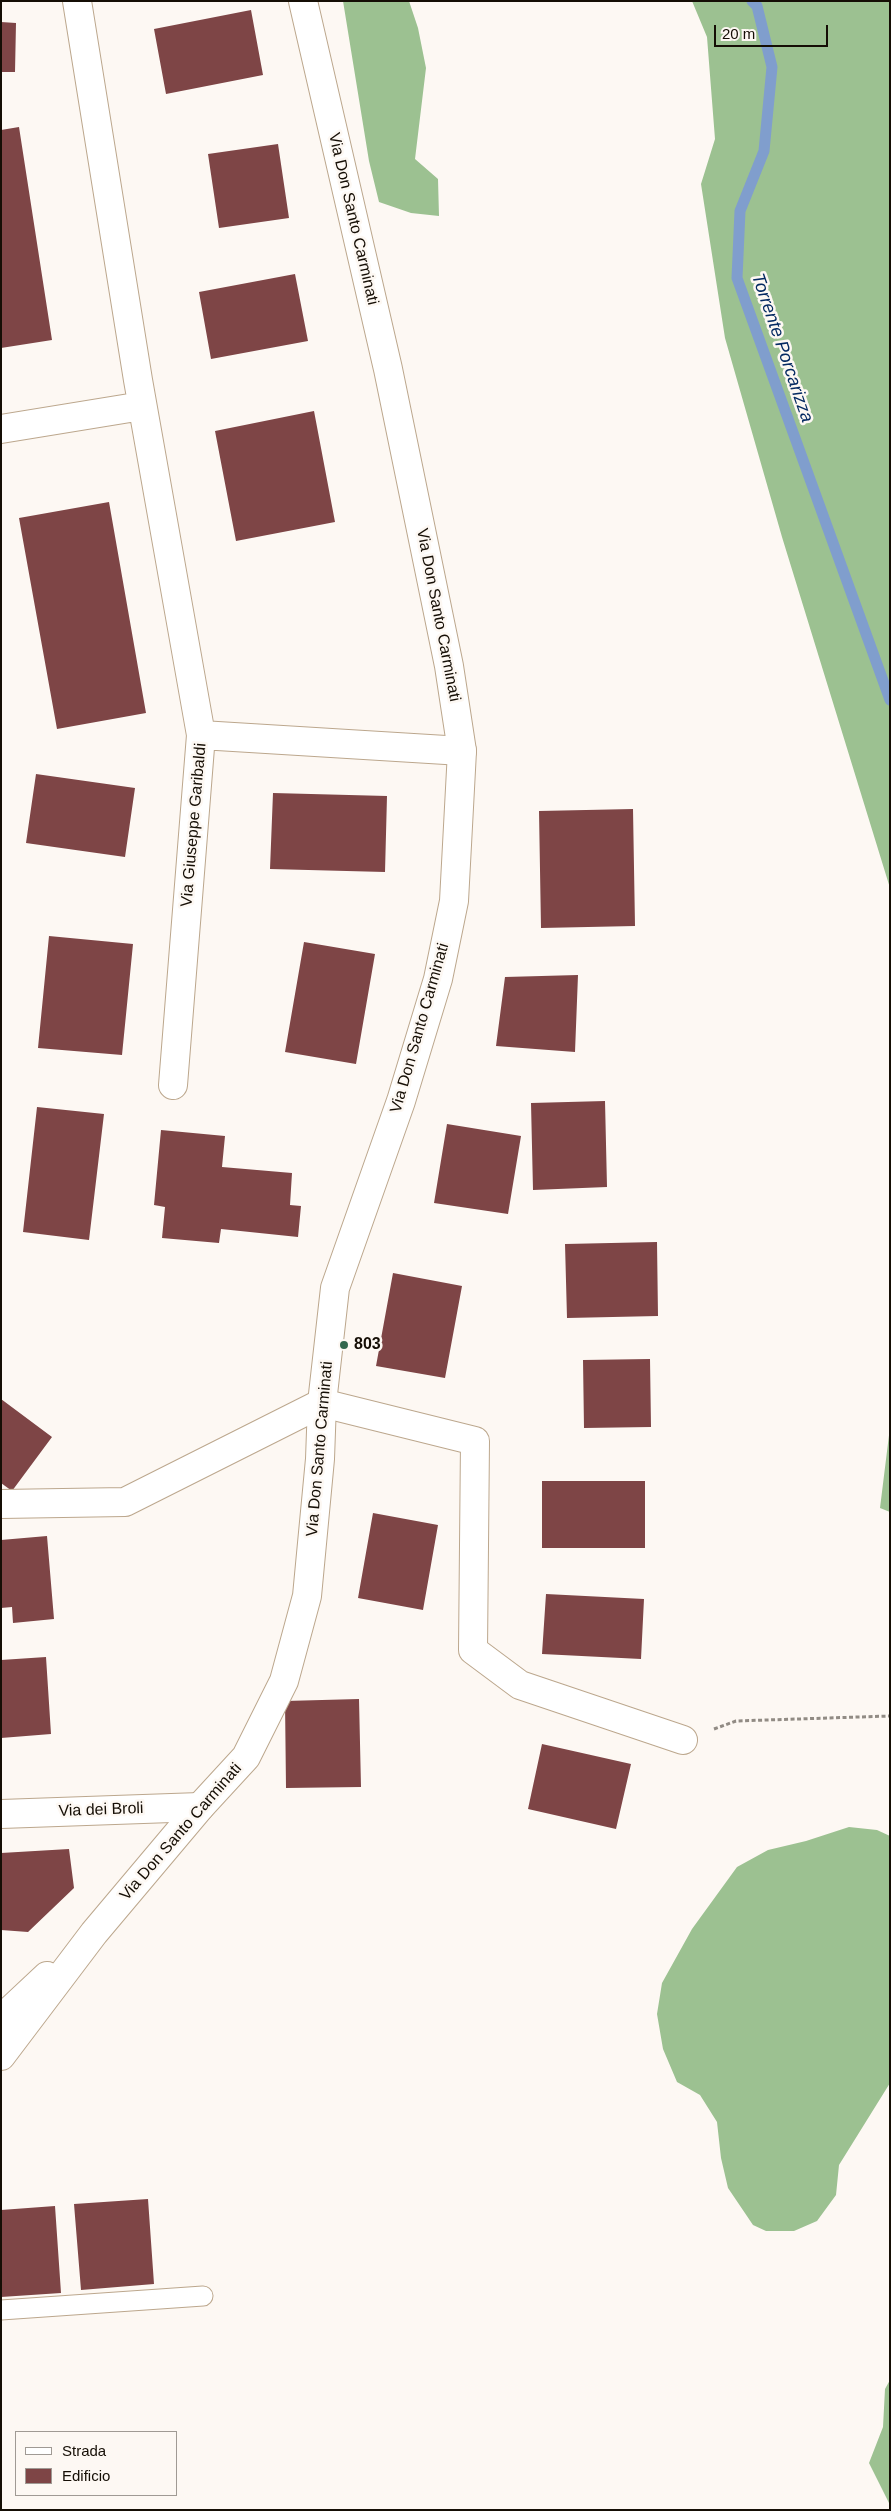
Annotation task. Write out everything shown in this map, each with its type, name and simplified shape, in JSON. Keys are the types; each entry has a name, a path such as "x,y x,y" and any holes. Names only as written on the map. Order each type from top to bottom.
{"street":[{"path":"77,1 142,406 201,735"},
{"name":"Via Don Santo Carminati","path":"1,2056 94,1933 200,1807 246,1757 284,1681 307,1596 320,1459 322,1403 335,1288 401,1101 438,979 454,901 462,751 449,666 388,369 303,1"},
{"path":"1,429 142,406"},
{"name":"Via Giuseppe Garibaldi","path":"173,1085 201,735 462,751"},
{"path":"1,1504 125,1502 322,1403 475,1441 473,1650 520,1685 683,1740"},
{"name":"Via dei Broli","path":"1,1814 200,1807"},
{"name":"Via Don Santo Carminati","path":"4,2012 94,1933"}],"lane":[{"path":"1,2310 203,2296"}],"path":[{"path":"683,1740 736,1722 890,1716"}],"green space":[{"path":"343,1 409,1 418,28 426,68 415,159 438,179 439,216 411,213 379,202 369,161"},
{"path":"692,1 890,1 890,888 782,537 725,338 701,184 715,139 707,37"},
{"path":"890,1427 890,1512 880,1508"},
{"path":"849,1827 877,1830 890,1836 890,2083 839,2165 836,2195 817,2221 794,2231 766,2231 753,2225 728,2188 721,2158 717,2122 700,2095 677,2082 663,2049 657,2014 662,1983 692,1929 737,1867 768,1850 806,1841"},
{"path":"890,2380 890,2505 869,2463 883,2427 885,2389"}],"building":[{"path":"251,10 263,75 166,94 154,29"},
{"path":"1,22 16,23 15,72 1,72"},
{"path":"19,127 52,340 1,348 1,130"},
{"path":"278,144 289,218 219,228 208,154"},
{"path":"295,274 308,341 211,359 199,292"},
{"path":"314,411 335,522 236,541 215,431"},
{"path":"109,502 146,713 57,729 19,518"},
{"path":"36,774 135,788 125,857 26,843"},
{"path":"273,793 387,796 385,872 270,869"},
{"path":"633,809 635,926 541,928 539,811"},
{"path":"49,936 133,944 122,1055 38,1048"},
{"path":"304,942 375,954 356,1064 285,1052"},
{"path":"578,975 575,1052 496,1046 505,977"},
{"path":"605,1101 607,1187 533,1190 531,1103"},
{"path":"37,1107 104,1114 89,1240 23,1232"},
{"path":"447,1124 521,1136 508,1214 434,1203"},
{"path":"161,1130 225,1136 222,1167 292,1173 290,1205 301,1206 298,1237 221,1229 219,1243 162,1238 165,1207 154,1205"},
{"path":"657,1242 658,1316 567,1318 565,1244"},
{"path":"393,1273 462,1286 445,1378 376,1366"},
{"path":"650,1359 651,1427 584,1428 583,1360"},
{"path":"1,1399 52,1437 12,1491 1,1483"},
{"path":"542,1481 645,1481 645,1548 542,1548"},
{"path":"373,1513 438,1525 423,1610 358,1598"},
{"path":"47,1536 54,1619 13,1623 12,1607 1,1608 1,1540"},
{"path":"546,1594 644,1599 641,1659 542,1654"},
{"path":"46,1657 51,1734 1,1738 1,1660"},
{"path":"359,1699 361,1787 286,1788 285,1701"},
{"path":"542,1744 631,1764 616,1829 528,1809"},
{"path":"69,1849 74,1888 28,1932 1,1930 1,1853"},
{"path":"148,2199 154,2284 81,2290 74,2204"},
{"path":"55,2206 61,2293 1,2297 1,2210"}],"waterway":[{"name":"Torrente Porcarizza","path":"752,1 757,6 772,67 764,151 740,211 737,278 890,700"}],"place":[{"name":"803","path":"344,1345"}]}
